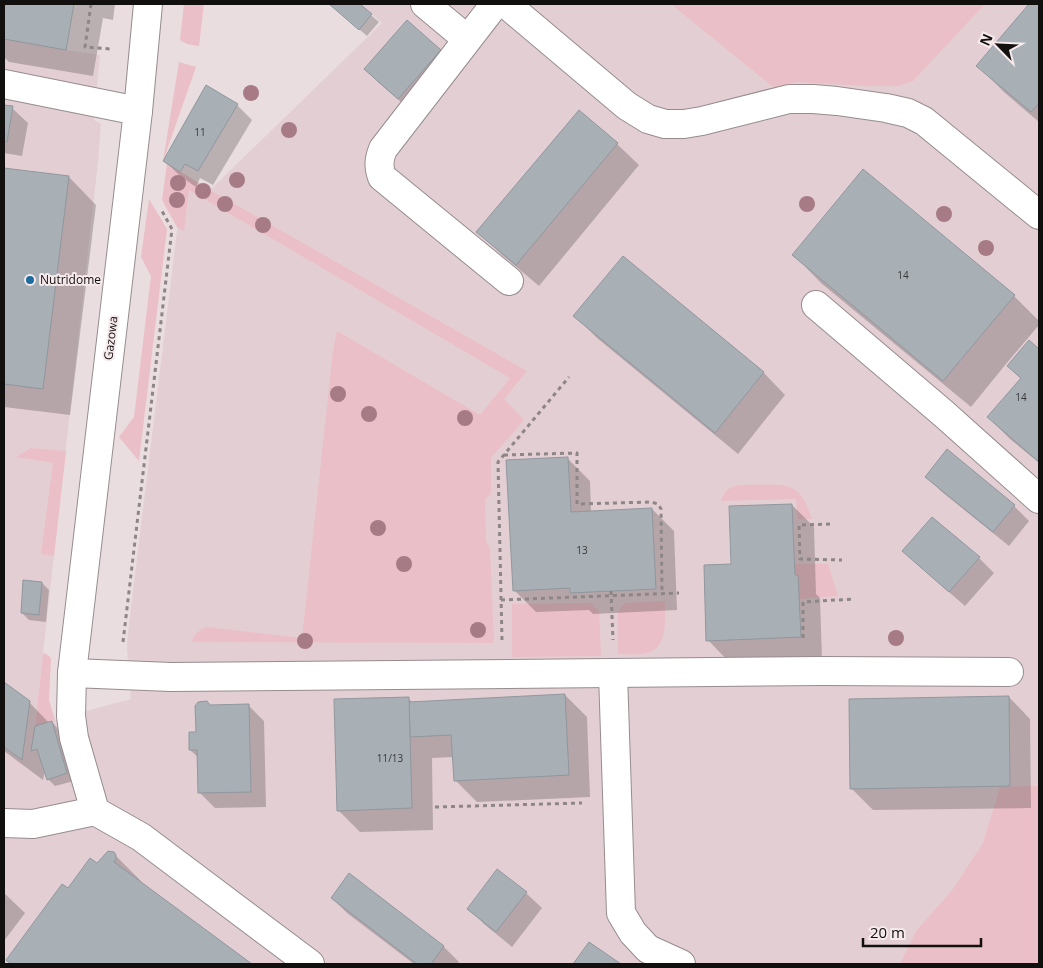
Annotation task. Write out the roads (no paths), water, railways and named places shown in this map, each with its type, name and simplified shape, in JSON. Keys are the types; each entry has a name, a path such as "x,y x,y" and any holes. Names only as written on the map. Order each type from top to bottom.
{"street":[{"name":"Gazowa","path":"95,811 74,738 71,716 72,673 138,111 148,4"},
{"path":"425,4 467,39"},
{"path":"494,4 383,149 379,159 382,177 509,281"},
{"path":"506,4 619,100 648,119 664,124 702,122 789,99 836,101 908,113 924,121 1039,215"},
{"path":"4,84 138,111"},
{"path":"816,305 944,414 1039,499"},
{"path":"72,673 171,677 1009,672"},
{"path":"614,674 621,913 633,933 648,949 682,964"},
{"path":"4,823 33,824 95,811 141,837 310,964"}],"place":[{"name":"Nutridome","path":"30,280"}]}
